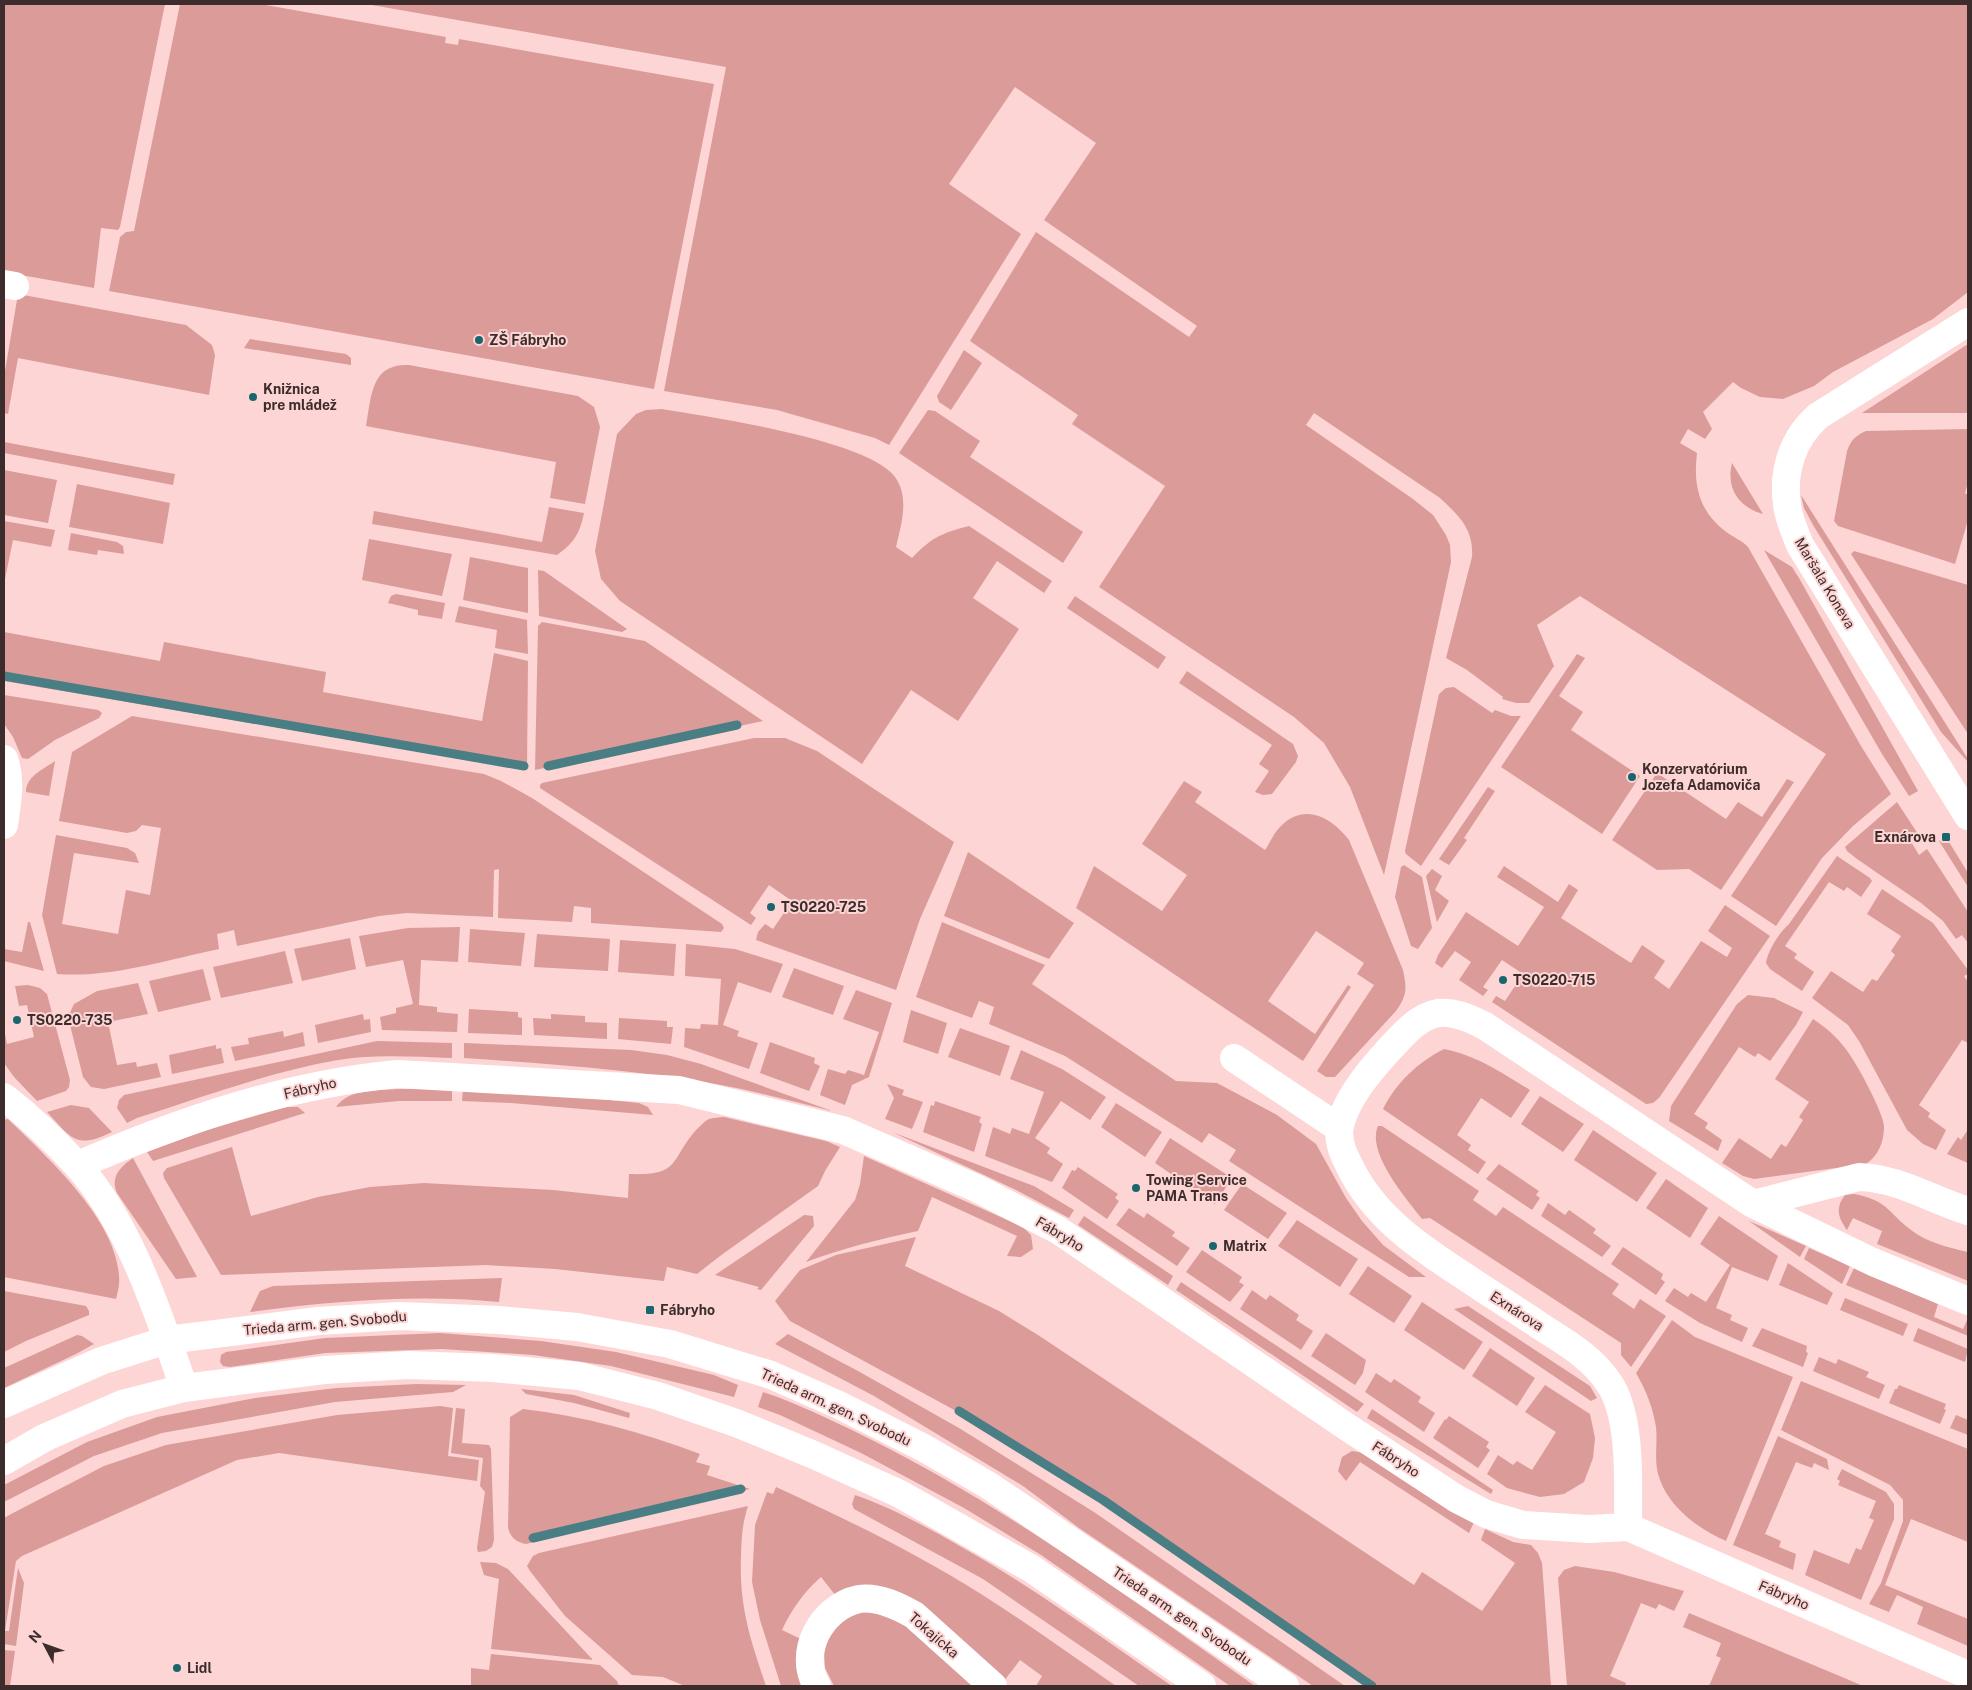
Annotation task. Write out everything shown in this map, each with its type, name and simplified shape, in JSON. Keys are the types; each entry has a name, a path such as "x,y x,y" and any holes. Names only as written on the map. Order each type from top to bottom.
{"street":[{"name":"Maršala Koneva","path":"1968,322 1818,416 1806,426 1790,456 1786,486 1786,504 1800,545 1957,783 1968,816"},
{"path":"4,759 9,787 4,825"},
{"path":"1234,1058 1339,1128 1344,1113 1366,1076 1404,1033 1419,1021 1436,1012 1453,1012 1485,1026 1753,1204 1873,1262 1968,1301"},
{"name":"Fábryho","path":"78,1166 142,1139 225,1109 314,1086 355,1078 398,1074 679,1090 843,1130 976,1188 1058,1230 1347,1427 1457,1499 1486,1514 1523,1525 1589,1529 1628,1527 1968,1675"},
{"path":"4,1098 23,1112 78,1166 102,1198 122,1231 146,1283 184,1388"},
{"name":"Exnárova","path":"1339,1128 1342,1151 1353,1174 1370,1199 1390,1222 1414,1242 1582,1354 1610,1383 1623,1421 1627,1463 1628,1527"},
{"path":"1753,1204 1859,1177 1871,1177 1891,1181 1968,1211"},
{"name":"Trieda arm. gen. Svobodu","path":"4,1404 100,1361 167,1340 318,1321 400,1316 499,1320 577,1327 670,1344 755,1369 839,1405 924,1448 988,1486 1285,1686"},
{"path":"4,1461 44,1438 122,1404 184,1388 324,1370 408,1365 493,1368 579,1376 658,1396 742,1425 900,1494 1032,1568 1202,1686"},
{"name":"Tokajícka","path":"817,1686 812,1677 809,1663 811,1647 816,1633 824,1621 837,1609 861,1599 887,1602 899,1606 914,1616 993,1686"}],"shaded area":[{"path":"4,4 165,4 120,227 118,230 101,228 94,288 4,272"},
{"path":"180,4 260,4 446,37 445,43 458,45 459,39 714,84 654,389 109,291 120,237 126,232 134,231"},
{"path":"366,4 1968,4 1968,292 1933,319 1833,372 1814,386 1783,399 1760,397 1733,382 1703,412 1712,429 1705,439 1688,429 1680,443 1697,453 1697,486 1709,515 1728,533 1748,547 1861,746 1891,794 1853,826 1822,858 1776,926 1731,896 1826,754 1580,596 1537,625 1554,666 1529,703 1516,703 1502,699 1503,697 1467,670 1446,658 1472,557 1471,538 1464,524 1440,498 1314,413 1306,425 1433,515 1450,545 1451,562 1384,875 1350,787 1324,743 1294,717 1099,587 1165,486 1072,424 1078,415 970,341 1036,232 1189,337 1197,326 1044,220 1096,143 1015,87 949,184 1021,234 889,445 875,438 777,410 664,391 726,67"},
{"path":"18,294 186,325 212,345 215,355 209,395 18,358 8,414 4,413 4,377"},
{"path":"250,339 346,354 351,358 351,365 244,348"},
{"path":"1968,344 1968,413 1862,413"},
{"path":"964,350 982,363 951,410 939,402 937,396"},
{"path":"399,365 409,365 578,396 594,407 600,427 585,504 550,498 556,462 366,426 375,383 385,370"},
{"path":"662,409 787,432 823,441 854,452 879,464 895,477 900,485 903,512 896,547 912,558 938,537 969,526 1052,581 1044,593 997,561 973,598 1019,629 958,721 911,690 862,764 620,601 601,579 595,551 617,434 636,414 646,410"},
{"path":"928,410 935,411 980,441 970,457 1083,532 1063,563 899,453"},
{"path":"1968,429 1968,482 1965,493 1968,495 1968,520 1955,564 1838,526 1834,521 1847,451 1852,441 1859,435 1866,431"},
{"path":"4,442 175,474 173,485 4,453"},
{"path":"1732,463 1763,514 1747,507 1736,495 1731,481"},
{"path":"4,470 57,480 48,523 4,515"},
{"path":"77,484 170,503 163,544 69,527"},
{"path":"1801,495 1968,759 1968,762 1941,732 1813,525 1804,508"},
{"path":"549,507 584,513 575,537 557,555 372,524 374,511 542,542"},
{"path":"4,521 55,530 51,547 13,540 4,584"},
{"path":"71,533 117,542 123,546 124,554 98,550 97,555 68,550"},
{"path":"369,539 452,554 442,596 362,580"},
{"path":"1764,550 1792,567 1918,791 1909,796 1882,754"},
{"path":"1854,551 1968,585 1968,734 1851,554"},
{"path":"470,557 528,568 528,613 463,600"},
{"path":"538,570 544,571 627,629 622,632 539,616"},
{"path":"396,594 445,603 442,619 418,615 418,610 388,603 391,596"},
{"path":"1075,596 1166,657 1158,669 1067,608"},
{"path":"459,606 527,620 528,654 495,648 497,630 455,622"},
{"path":"542,622 645,641 763,721 535,770 538,626"},
{"path":"4,632 160,661 164,642 326,672 323,692 482,721 494,653 528,661 527,770 4,681"},
{"path":"1577,654 1585,658 1559,696 1583,712 1571,730 1640,776 1602,834 1501,767"},
{"path":"1187,671 1293,744 1298,756 1296,762 1272,794 1263,795 1255,792 1269,771 1259,764 1272,745 1179,683"},
{"path":"1454,687 1492,713 1495,710 1511,716 1521,716 1421,866 1406,854 1405,851 1439,694 1446,688"},
{"path":"4,695 98,710 102,713 99,718 55,740 28,759 22,758 13,737 4,724"},
{"path":"132,716 484,774 532,798 722,924 724,928 721,932 591,923 591,908 574,906 572,922 498,918 499,869 494,870 493,917 407,913 379,916 237,946 234,930 217,934 219,949 118,971 78,975 57,974 42,915 56,835 127,848 135,853 139,863 74,853 62,924 118,934 126,890 150,895 161,828 142,825 136,831 127,833 59,821 72,752"},
{"path":"754,738 785,738 817,751 954,842 920,919 896,990 756,940 758,932 765,924 773,929 792,901 769,885 750,913 756,918 751,925 540,788 542,783"},
{"path":"55,761 49,796 26,792 32,777"},
{"path":"1657,773 1726,819 1738,802 1762,817 1787,779 1794,782 1721,890 1689,869 1657,870 1612,840"},
{"path":"1184,781 1202,792 1195,802 1265,850 1280,827 1289,819 1298,815 1308,814 1326,819 1349,840 1403,970 1405,987 1404,996 1396,1011 1335,1077 1326,1077 1317,1071 1374,985 1357,974 1364,963 1316,931 1268,1001 1315,1034 1348,985 1351,987 1303,1061 1076,908 1094,866 1162,911 1187,875 1142,844"},
{"path":"1488,787 1495,791 1464,838 1467,840 1449,865 1439,859"},
{"path":"1897,802 1918,834 1910,840 1919,855 1927,849 1968,912 1968,943 1962,935 1956,939 1943,921 1921,903 1847,851 1845,847"},
{"path":"1946,837 1968,873 1968,887 1939,841"},
{"path":"968,852 1074,923 1049,959 944,916"},
{"path":"1837,856 1872,881 1861,897 1847,887 1844,891 1829,882 1785,946 1797,954 1794,958 1814,972 1802,991 1770,969 1766,963 1767,958 1778,937"},
{"path":"1404,865 1422,877 1432,928 1418,949 1411,946 1395,897 1401,867"},
{"path":"1504,866 1558,902 1569,884 1578,890 1561,918 1631,963 1642,945 1665,961 1654,978 1669,989 1701,941 1727,957 1732,948 1708,931 1725,905 1770,936 1659,1098 1653,1103 1646,1104 1492,1002 1496,996 1505,1001 1523,974 1502,960 1483,987 1488,990 1483,996 1459,980 1471,962 1455,951 1442,968 1435,963 1438,955 1466,912 1518,946 1544,907 1497,877"},
{"path":"1432,869 1442,876 1435,890 1449,901 1437,922 1426,876"},
{"path":"1882,889 1933,923 1968,970 1968,974 1964,976 1968,982 1968,1043 1962,1040 1919,1105 1930,1113 1928,1117 1946,1130 1936,1150 1923,1144 1907,1130 1859,1041 1848,1025 1812,998 1831,971 1863,992 1872,979 1877,981 1895,955 1891,951 1901,936 1867,914"},
{"path":"28,922 30,922 44,971 4,961 4,949 22,952"},
{"path":"942,922 1045,965 1032,984 1176,1081 1217,1083 1277,1115 1316,1144 1346,1198 1362,1221 1383,1245 1426,1277 1409,1277 1229,1161 1236,1150 1209,1133 1202,1143 1065,1056 989,1024 994,1007 979,1001 972,1018 916,997"},
{"path":"460,927 458,962 421,960 419,1005 437,1007 437,1012 458,1014 457,1032 382,1030 380,1017 396,1013 396,1008 413,1004 403,960 366,967 359,936 408,928"},
{"path":"470,929 525,933 521,966 468,962"},
{"path":"537,934 610,939 608,971 534,967"},
{"path":"350,938 356,969 302,981 294,949"},
{"path":"620,940 676,944 674,976 618,972"},
{"path":"686,944 735,949 783,964 771,993 738,982 723,1025 739,1031 737,1036 758,1043 749,1069 684,1047 685,1028 700,1029 701,1024 718,1025 721,979 685,976"},
{"path":"285,951 293,983 221,998 213,967"},
{"path":"794,968 844,986 833,1015 782,997"},
{"path":"203,969 211,1000 158,1012 149,981"},
{"path":"138,983 148,1014 108,1022 117,1065 136,1062 137,1067 157,1063 161,1077 104,1089 91,1087 83,1077 68,1017 74,1004 97,991"},
{"path":"28,985 40,988 47,994 70,1080 66,1091 37,1101 14,1077 4,1063 4,1029 7,1044 34,1037 27,1005 19,1006 15,986"},
{"path":"856,990 892,1003 869,1077 852,1085 845,1105 820,1095 828,1069 845,1074 848,1070 864,1075 879,1032 843,1019"},
{"path":"1748,995 1774,998 1803,1012 1770,1061 1758,1053 1755,1057 1739,1047 1694,1114 1708,1123 1705,1128 1722,1140 1718,1151 1669,1121 1671,1106 1737,1004"},
{"path":"469,1009 518,1012 518,1017 522,1018 522,1035 468,1033"},
{"path":"911,1010 947,1023 938,1054 903,1042"},
{"path":"363,1014 364,1020 370,1019 371,1032 318,1043 315,1025"},
{"path":"551,1014 585,1016 585,1022 607,1023 607,1039 534,1035 533,1018 551,1019"},
{"path":"619,1018 667,1021 667,1027 673,1027 671,1044 618,1039"},
{"path":"1813,1019 1842,1044 1850,1054 1868,1087 1883,1120 1884,1133 1880,1148 1866,1164 1754,1179 1743,1176 1722,1163 1739,1138 1771,1159 1781,1144 1786,1147 1803,1120 1799,1117 1809,1102 1775,1079"},
{"path":"960,1028 1010,1046 1000,1076 948,1057"},
{"path":"283,1031 284,1037 303,1032 305,1046 235,1061 231,1047 249,1044 248,1038"},
{"path":"377,1041 452,1043 452,1058 366,1057 312,1065 236,1086 137,1118 127,1123 117,1108 119,1100 124,1095"},
{"path":"770,1042 815,1058 814,1063 820,1066 809,1091 760,1073"},
{"path":"464,1043 631,1050 667,1055 701,1064 832,1111 721,1085 657,1075 464,1058"},
{"path":"216,1045 216,1049 221,1048 224,1063 172,1074 169,1055"},
{"path":"1444,1049 1478,1060 1530,1090 1511,1118 1481,1098 1457,1135 1471,1145 1468,1150 1486,1162 1478,1174 1383,1109 1394,1090 1409,1074 1425,1060"},
{"path":"1021,1050 1062,1069 1106,1097 1090,1120 1061,1101 1035,1138 1050,1148 1047,1153 1063,1164 1052,1182 985,1156 993,1127 1010,1134 1012,1128 1029,1134 1044,1092 1010,1079"},
{"path":"887,1084 904,1090 902,1095 923,1102 912,1129 885,1119 894,1098"},
{"path":"398,1089 452,1089 452,1101 399,1101 336,1107 348,1096 356,1093"},
{"path":"463,1089 639,1103 648,1107 653,1115 511,1103 462,1101"},
{"path":"1540,1096 1584,1124 1563,1152 1521,1124"},
{"path":"935,1101 981,1117 979,1122 982,1124 974,1152 923,1132 931,1105 934,1106"},
{"path":"1116,1103 1162,1132 1145,1157 1101,1127"},
{"path":"71,1105 89,1108 112,1132 90,1140 75,1138 62,1129 47,1112"},
{"path":"286,1107 298,1107 305,1113 153,1161 147,1152 207,1130"},
{"path":"724,1117 826,1141 840,1147 818,1186 697,1274 667,1267 664,1281 555,1269 486,1265 221,1275 164,1178 163,1173 167,1168 232,1147 251,1216 318,1197 370,1187 424,1183 553,1190 628,1198 629,1174 646,1174 666,1169 672,1164 688,1140 704,1122 709,1119"},
{"path":"8,1119 59,1170 93,1211 106,1233 115,1254 119,1276 116,1299 4,1277 4,1120"},
{"path":"1378,1126 1382,1126 1479,1191 1473,1200 1496,1216 1503,1207 1619,1284 1612,1294 1634,1309 1640,1299 1666,1316 1631,1367 1621,1355 1621,1343 1430,1218 1422,1219 1398,1188 1383,1162 1376,1137"},
{"path":"1593,1130 1657,1173 1637,1202 1574,1160"},
{"path":"1967,1131 1968,1163 1947,1154 1958,1137 1961,1140"},
{"path":"892,1132 1034,1186 1074,1210 1069,1218 1014,1189"},
{"path":"1170,1138 1232,1178 1215,1204 1155,1163"},
{"path":"864,1156 1023,1227 1031,1235 1033,1249 1021,1257 1007,1256 1017,1236 932,1197 918,1231 862,1244 806,1262 855,1200 860,1184"},
{"path":"133,1158 197,1277 176,1279 117,1193 115,1187 116,1177 120,1169"},
{"path":"1499,1164 1539,1191 1536,1195 1540,1198 1532,1210 1486,1179"},
{"path":"1078,1167 1118,1194 1115,1198 1119,1201 1107,1219 1062,1188 1072,1170 1075,1171"},
{"path":"1666,1179 1708,1208 1690,1238 1646,1208"},
{"path":"1242,1184 1287,1213 1268,1239 1224,1210"},
{"path":"1854,1194 1881,1203 1911,1230 1924,1238 1968,1252 1968,1281 1877,1244 1882,1231 1853,1218 1847,1230 1841,1221 1839,1208 1845,1195"},
{"path":"1548,1203 1565,1215 1569,1210 1596,1229 1593,1233 1611,1246 1602,1257 1541,1216"},
{"path":"1129,1208 1144,1218 1147,1213 1175,1232 1172,1236 1190,1248 1177,1266 1116,1225"},
{"path":"804,1215 813,1216 814,1226 761,1290 757,1289 759,1287 715,1275"},
{"path":"1084,1216 1173,1276 1168,1285 1078,1225"},
{"path":"1719,1216 1778,1256 1768,1281 1732,1267 1716,1308 1732,1315 1730,1320 1748,1328 1742,1342 1700,1323 1665,1301 1674,1288 1688,1297 1691,1293 1706,1302 1730,1265 1700,1244"},
{"path":"1297,1220 1358,1259 1340,1287 1278,1246"},
{"path":"1749,1221 1806,1246 1800,1257"},
{"path":"916,1237 905,1266 999,1311 1038,1335 1414,1585 1422,1572 1482,1611 1515,1563 1481,1540 1485,1529 1513,1542 1531,1545 1538,1553 1542,1563 1551,1686 1377,1686 1105,1498 960,1409 958,1412 790,1321 775,1301 800,1270 836,1255"},
{"path":"1623,1247 1663,1274 1661,1279 1665,1282 1656,1295 1611,1264"},
{"path":"1809,1248 1850,1266 1842,1284 1804,1259"},
{"path":"1202,1250 1242,1277 1239,1282 1244,1285 1230,1302 1186,1272"},
{"path":"1788,1263 1833,1293 1827,1305 1779,1285"},
{"path":"1368,1266 1412,1296 1394,1323 1349,1294"},
{"path":"1854,1268 1938,1304 1934,1317 1963,1329 1968,1318 1968,1336 1846,1285"},
{"path":"502,1278 499,1302 437,1299 374,1300 250,1312 260,1291 273,1286"},
{"path":"1181,1282 1364,1404 1357,1412 1176,1290"},
{"path":"1252,1290 1266,1300 1270,1295 1299,1315 1296,1320 1313,1331 1301,1350 1240,1309"},
{"path":"4,1291 86,1306 89,1315 4,1352"},
{"path":"1845,1298 1908,1324 1903,1336 1840,1310"},
{"path":"1422,1302 1483,1342 1464,1370 1404,1330"},
{"path":"1468,1306 1590,1386 1597,1398 1591,1401 1454,1309"},
{"path":"1672,1320 1695,1337 1793,1377 1726,1541 1706,1531 1678,1509 1665,1490 1658,1474 1655,1420 1649,1399 1636,1373"},
{"path":"1762,1328 1807,1346 1806,1352 1808,1353 1803,1367 1752,1346"},
{"path":"1918,1328 1968,1349 1965,1362 1913,1341"},
{"path":"440,1333 541,1341 616,1352 714,1375 738,1385 734,1397 611,1366 533,1355 442,1349 325,1353 230,1367 223,1366 220,1362 221,1355 226,1352 325,1338"},
{"path":"1326,1333 1366,1360 1363,1373 1355,1385 1311,1356"},
{"path":"788,1334 959,1428 1094,1512 1345,1686 1313,1686 1079,1528 1023,1486 874,1396 775,1344"},
{"path":"77,1335 94,1344 4,1388 4,1368"},
{"path":"1490,1348 1535,1378 1517,1406 1472,1376"},
{"path":"1819,1357 1836,1364 1838,1359 1869,1372 1866,1377 1885,1385 1879,1399 1813,1371"},
{"path":"1376,1373 1391,1383 1394,1379 1421,1397 1418,1402 1435,1413 1424,1432 1365,1392"},
{"path":"1801,1381 1968,1449 1968,1542 1911,1519 1885,1585 1968,1619 1968,1646 1917,1624 1923,1607 1897,1595 1889,1612 1869,1604 1881,1583 1903,1521 1903,1500 1890,1485 1781,1430"},
{"path":"417,1384 466,1385 453,1392 335,1402 162,1433 94,1456 4,1502 4,1485 87,1442 157,1417 255,1398 336,1388"},
{"path":"1545,1385 1590,1414 1595,1438 1593,1458 1584,1482 1564,1494 1540,1497 1507,1488 1487,1474 1498,1455 1513,1465 1517,1461 1532,1470 1556,1432 1525,1412"},
{"path":"1899,1385 1946,1404 1944,1409 1946,1410 1940,1424 1889,1403 1895,1389"},
{"path":"521,1389 574,1395 630,1413 629,1418 574,1403 526,1394"},
{"path":"763,1392 800,1406 860,1434 963,1490 1063,1552 1255,1686 1230,1686 1041,1555 964,1508 861,1453 780,1415 758,1407"},
{"path":"440,1406 453,1408 448,1456 479,1460 477,1481 279,1453 237,1460 22,1556 16,1561 5,1631 9,1631 18,1568 24,1583 16,1646 4,1644 4,1518 13,1513 104,1466 166,1445 337,1415"},
{"path":"456,1408 465,1409 462,1443 489,1445 491,1449 494,1540 492,1547 486,1551 478,1552 477,1548 485,1492 480,1486 483,1458 451,1453"},
{"path":"523,1409 591,1421 635,1432 678,1446 700,1454 696,1462 710,1466 707,1475 750,1489 526,1544 519,1542 512,1537 508,1528 510,1417"},
{"path":"1372,1409 1493,1490 1491,1494 1367,1418"},
{"path":"1956,1415 1968,1420 1968,1435 1950,1428"},
{"path":"1449,1416 1489,1442 1486,1447 1490,1450 1478,1468 1433,1438"},
{"path":"1778,1436 1827,1459 1829,1470 1814,1463 1812,1468 1796,1462 1765,1534 1781,1541 1779,1547 1796,1554 1793,1570 1733,1545"},
{"path":"1352,1451 1365,1453 1474,1522 1469,1533 1360,1462 1346,1481 1338,1471 1342,1457"},
{"path":"1842,1469 1886,1492 1894,1504 1894,1519 1861,1600 1805,1575 1814,1550 1849,1564 1856,1548 1861,1550 1874,1520 1869,1518 1876,1501 1838,1485 1840,1481 1837,1479"},
{"path":"776,1487 828,1511 931,1564 1015,1616 1116,1686 1036,1686 1042,1676 1020,1660 1004,1681 921,1605 836,1596 821,1577 799,1602 782,1630 803,1640 805,1686 781,1686 760,1620 752,1582 755,1525 767,1492 773,1494"},
{"path":"855,1495 908,1518 986,1561 1067,1613 1172,1686 1139,1686 983,1579 854,1509 852,1504"},
{"path":"748,1506 742,1536 742,1591 747,1622 766,1686 685,1686 663,1677 632,1675 565,1616 527,1566 533,1556 539,1553"},
{"path":"480,1562 496,1563 508,1569 593,1660 491,1649 499,1579 484,1575"},
{"path":"1575,1566 1614,1572 1684,1591 1674,1611 1659,1604 1656,1609 1641,1603 1610,1676 1626,1683 1625,1686 1567,1686 1558,1578 1564,1570"},
{"path":"866,1610 901,1621 975,1686 834,1686 825,1668 824,1651 830,1634 847,1616"},
{"path":"1689,1613 1863,1686 1709,1686 1721,1658 1716,1656 1721,1643 1683,1627"},
{"path":"4,1650 15,1651 10,1686 4,1686"},
{"path":"491,1654 600,1665 617,1681 619,1686 471,1686 471,1668 489,1670"}],"waterway":[{"path":"4,676 524,766"},
{"path":"548,766 737,725"},
{"path":"959,1411 1103,1500 1372,1686"},
{"path":"533,1538 741,1489"}],"place":[{"name":"ZŠ Fábryho","path":"479,340"},
{"name":"Knižnica pre mládež","path":"253,397"},
{"name":"Konzervatórium Jozefa Adamoviča","path":"1632,777"},
{"name":"Exnárova","path":"1946,837"},
{"name":"TS0220-725","path":"771,907"},
{"name":"TS0220-715","path":"1503,980"},
{"name":"TS0220-735","path":"17,1020"},
{"name":"Towing Service PAMA Trans","path":"1136,1188"},
{"name":"Matrix","path":"1213,1246"},
{"name":"Fábryho","path":"650,1310"},
{"name":"Lidl","path":"177,1668"}]}
